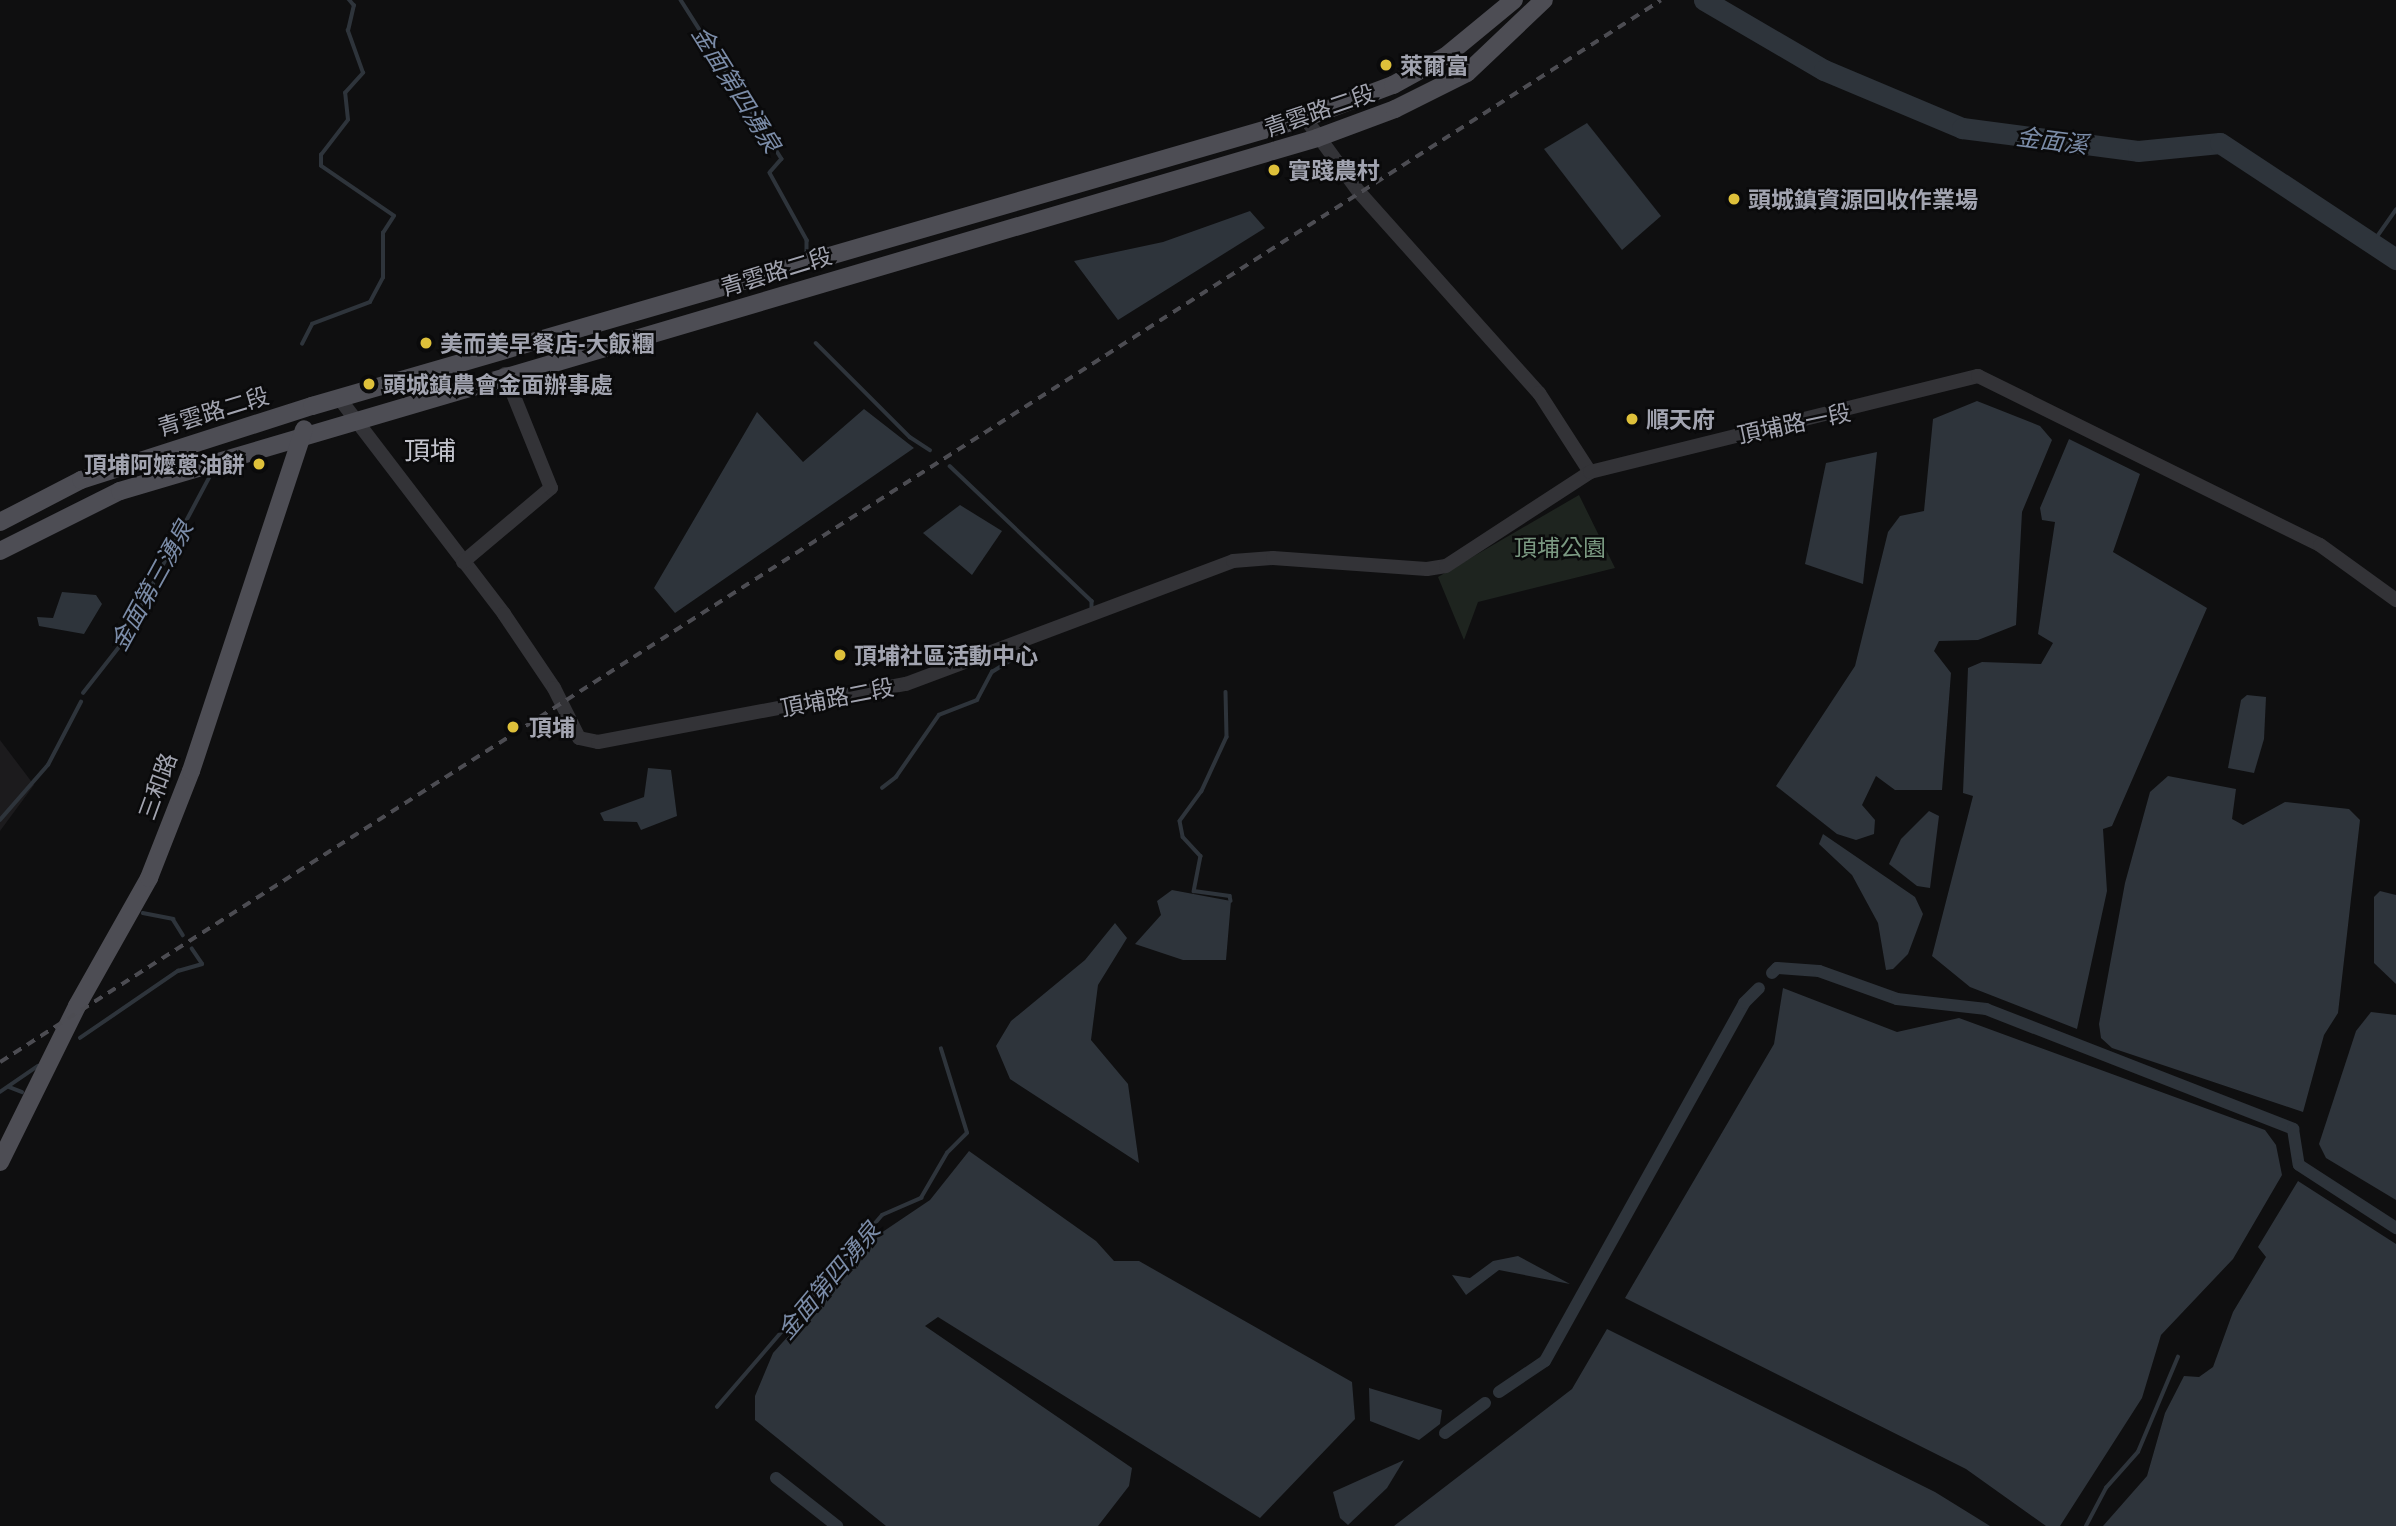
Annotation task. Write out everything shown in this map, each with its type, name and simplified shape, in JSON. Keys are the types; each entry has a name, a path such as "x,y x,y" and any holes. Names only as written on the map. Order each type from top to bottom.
{"main road":[{"name":"青雲路二段","path":"0,522 81,480 312,406 1304,118 1393,85 1446,56 1514,0"},
{"name":"青雲路二段","path":"0,551 120,491 505,374 1317,138 1395,110 1467,73 1544,0"},
{"name":"三和路","path":"0,1162 76,1006 149,878 191,771 312,406"}],"street":[{"path":"1304,118 1317,138 1539,394 1590,472"},
{"path":"463,562 551,488 505,374"},
{"name":"頂埔路一段","path":"1590,472 1978,376 2319,545 2396,600"},
{"name":"頂埔路二段","path":"339,398 554,688 579,738 598,742 858,697 906,684 1233,561 1273,558 1427,569 1446,566 1590,472"}],"shaded area":[{"path":"1587,123 1661,216 1622,250 1544,149"},
{"path":"1250,211 1265,228 1118,320 1074,261 1163,242"},
{"path":"1977,401 2040,426 2052,440 2022,512 2016,625 1978,640 1939,641 1934,651 1951,673 1942,790 1895,790 1876,776 1862,805 1875,820 1874,834 1856,840 1837,834 1776,786 1855,666 1888,532 1900,516 1924,511 1933,419"},
{"path":"864,409 914,448 675,613 654,588 757,412 803,462"},
{"path":"2069,439 2140,474 2113,552 2207,608 2112,826 2103,829 2107,891 2077,1029 1970,987 1932,956 1973,796 1963,793 1968,668 1982,662 2041,664 2053,643 2038,634 2055,522 2042,520 2040,508"},
{"path":"1877,452 1863,584 1805,564 1826,463"},
{"path":"960,505 1002,531 972,575 923,533"},
{"path":"62,592 96,595 102,604 84,634 39,626 37,617 53,618"},
{"path":"2247,695 2266,697 2264,739 2254,773 2228,768 2241,700"},
{"path":"0,740 34,785 0,831"},
{"path":"648,768 671,770 677,816 641,830 637,822 604,821 600,813 644,797"},
{"path":"2168,776 2236,789 2232,819 2243,825 2285,802 2349,809 2360,820 2338,1013 2324,1035 2303,1112 2112,1048 2101,1038 2099,1024 2125,883 2150,792"},
{"path":"1929,811 1939,816 1930,888 1917,886 1889,864 1901,839"},
{"path":"1823,834 1915,897 1923,914 1908,954 1893,969 1886,970 1878,923 1852,875 1819,844"},
{"path":"1172,890 1231,901 1226,960 1183,960 1135,944 1161,915 1157,901"},
{"path":"2380,891 2396,895 2396,984 2374,963 2374,897"},
{"path":"1115,923 1127,938 1098,985 1091,1040 1128,1084 1139,1163 1010,1079 996,1046 1011,1021 1085,960"},
{"path":"1783,988 1897,1032 1959,1018 2265,1130 2276,1145 2282,1175 2233,1259 2161,1335 2142,1398 2060,1526 2046,1526 1966,1469 1625,1298 1774,1044"},
{"path":"2371,1012 2396,1015 2396,1200 2326,1158 2319,1144 2356,1031"},
{"path":"969,1151 1096,1241 1114,1261 1139,1261 1352,1382 1355,1419 1260,1518 938,1317 925,1326 1132,1468 1129,1486 1098,1526 886,1526 755,1420 755,1396 773,1353 881,1233 930,1200"},
{"path":"2298,1181 2396,1244 2396,1526 2103,1526 2147,1476 2165,1413 2184,1376 2199,1377 2213,1367 2233,1312 2266,1257 2258,1247"},
{"path":"1518,1256 1570,1284 1499,1270 1466,1295 1452,1275 1470,1278 1493,1261"},
{"path":"1607,1329 1935,1492 1990,1526 1394,1526 1572,1389"},
{"path":"1369,1388 1442,1410 1440,1424 1419,1440 1370,1421"},
{"path":"1404,1460 1387,1488 1348,1525 1340,1518 1333,1492"}],"green space":[{"name":"頂埔公園","path":"1579,495 1615,568 1478,602 1464,640 1438,577"}],"waterway":[{"name":"金面第三湧泉","path":"302,344 312,324 370,302 383,278 383,233 394,216 321,166 321,155 348,120 345,93 363,73 348,31 354,6 349,0"},
{"name":"金面第四湧泉","path":"681,0 782,159 770,173 807,240 807,251"},
{"name":"金面溪","path":"1704,0 1824,70 1962,128 2138,151 2220,143 2396,259"},
{"path":"2374,241 2396,210"},
{"name":"金面第四湧泉","path":"816,343 910,437 930,450"},
{"name":"金面第四湧泉","path":"950,466 1092,601 1092,607"},
{"name":"金面第三湧泉","path":"83,693 120,646 212,472"},
{"name":"金面第四湧泉","path":"882,788 896,777 939,715 977,700 992,672 1022,653"},
{"path":"1226,692 1227,737 1202,791 1180,821 1183,837 1201,856 1194,891 1230,896 1231,901"},
{"name":"金面第三湧泉","path":"0,820 48,765 81,702"},
{"path":"143,913 173,919 183,935"},
{"path":"80,1038 178,971 202,964 192,949"},
{"path":"1772,973 1777,968 1819,971 1897,999 1986,1009 2293,1129 2299,1165 2396,1228"},
{"path":"1499,1392 1545,1361 1744,1003 1759,988"},
{"name":"金面第四湧泉","path":"717,1407 882,1215 921,1198 947,1153 967,1133 941,1049"},
{"path":"0,1092 38,1066"},
{"path":"9,1087 22,1092"},
{"path":"2086,1526 2106,1488 2138,1452 2178,1357"},
{"path":"1445,1433 1485,1403"},
{"path":"776,1478 837,1526"}],"railway":[{"path":"0,1062 1661,0"}],"place":[{"name":"萊爾富","path":"1386,65"},
{"name":"實踐農村","path":"1274,170"},
{"name":"頭城鎮資源回收作業場","path":"1734,199"},
{"name":"美而美早餐店-大飯糰","path":"426,343"},
{"name":"頭城鎮農會金面辦事處","path":"369,384"},
{"name":"順天府","path":"1632,419"},
{"name":"頂埔阿嬤蔥油餅","path":"259,464"},
{"name":"頂埔社區活動中心","path":"840,655"},
{"name":"頂埔","path":"513,727"}],"district":[{"name":"頂埔","path":"430,451"}]}
